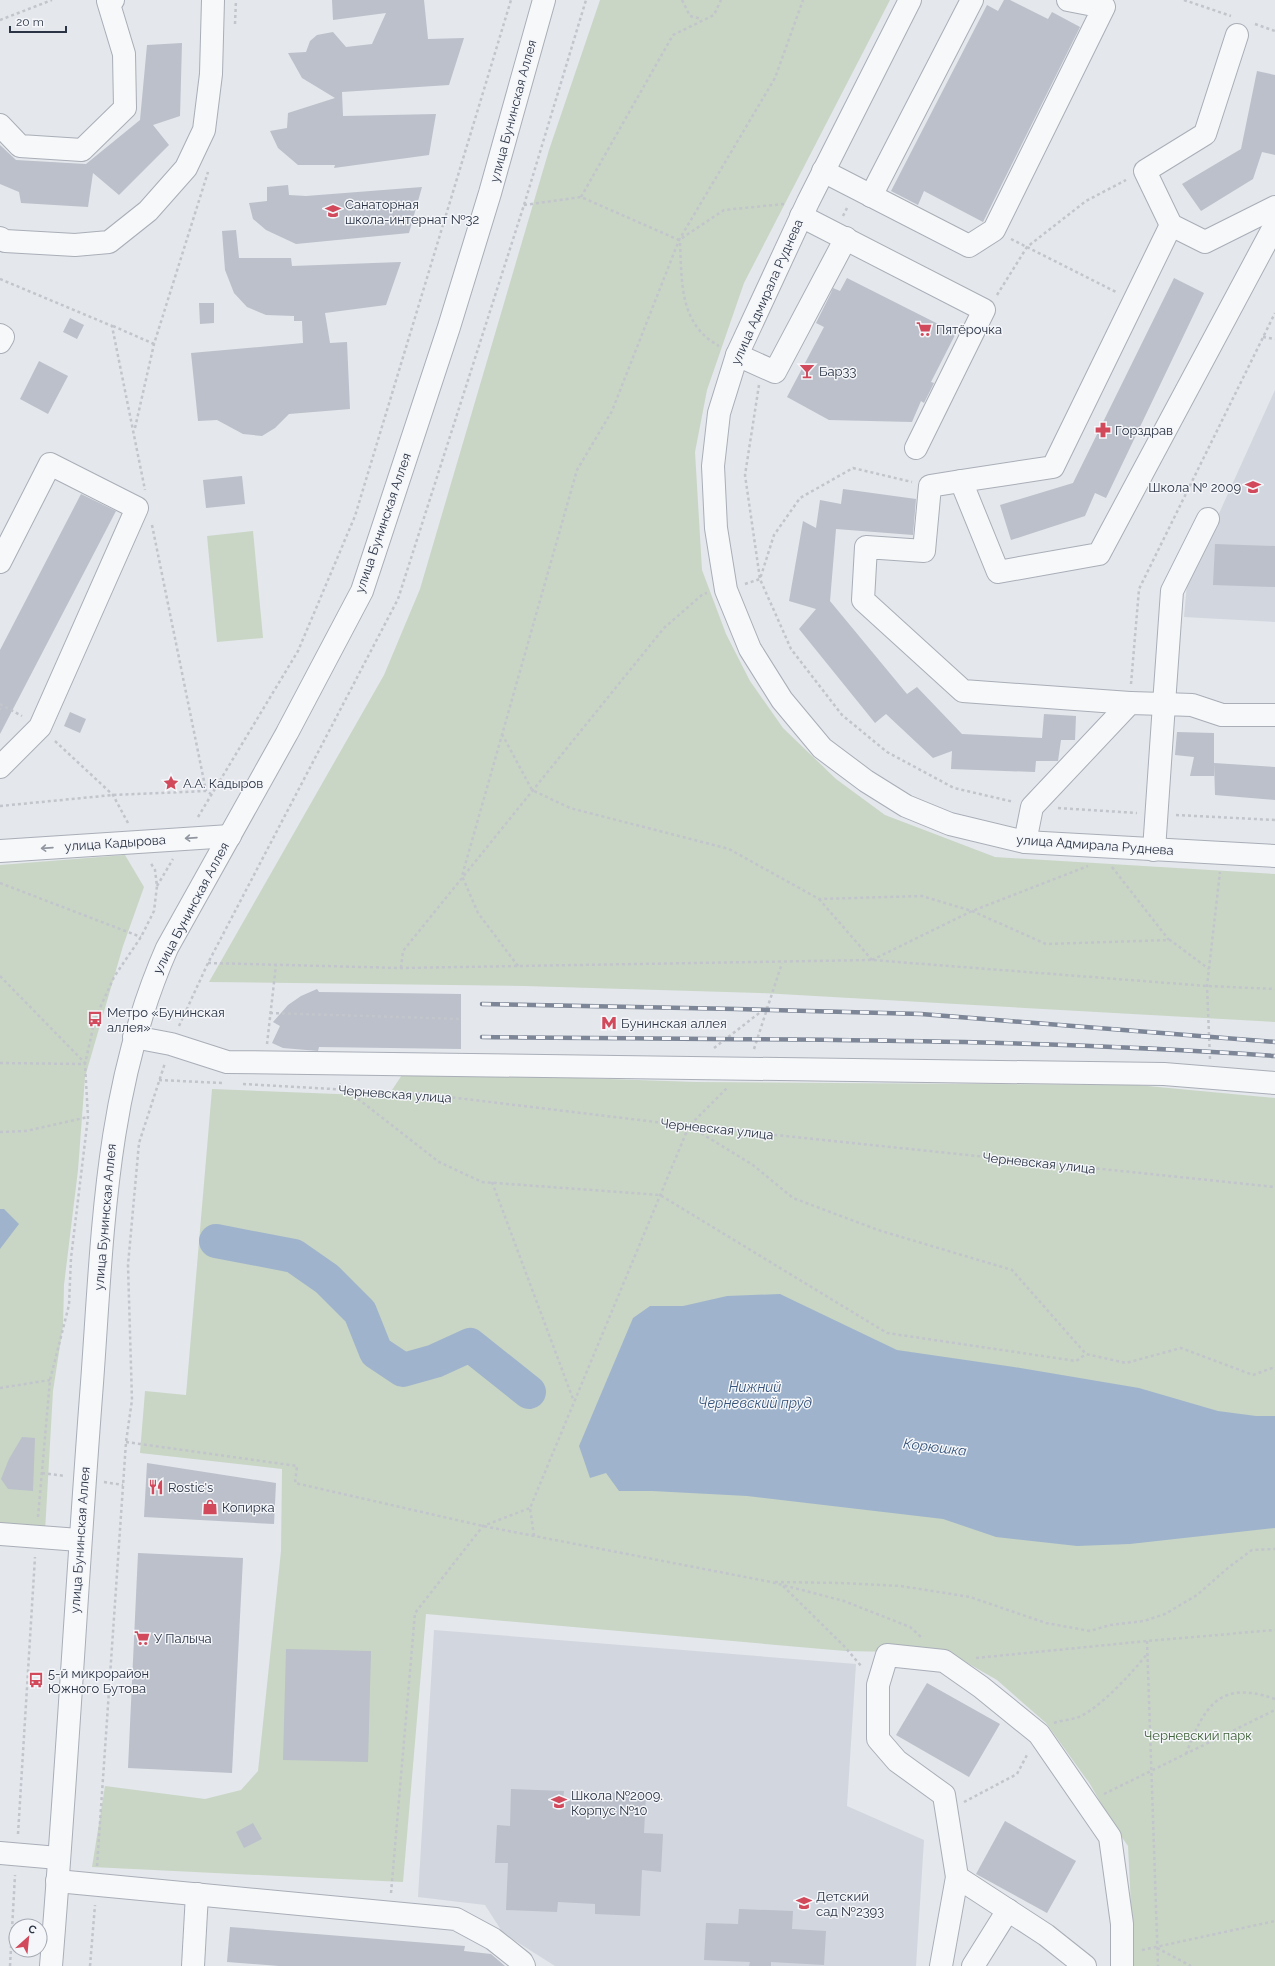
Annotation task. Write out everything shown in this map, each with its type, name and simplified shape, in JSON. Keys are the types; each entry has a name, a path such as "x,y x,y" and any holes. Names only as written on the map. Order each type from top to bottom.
{"street":[{"path":"0,125 20,146 82,150 125,108 124,54 108,1 113,0"},
{"path":"0,238 5,241 75,245 108,242 148,212 186,168 204,130 211,74 213,0"},
{"name":"улица Бунинская Аллея","path":"51,1966 79,1540 100,1262 112,1140 122,1087 134,1037 153,980 167,948 287,733 362,591 449,327 490,194 544,0"},
{"name":"улица Адмирала Руднева","path":"910,0 804,209 737,355 719,413 713,466 716,528 726,590 750,649 782,700 822,748 866,781 906,806 950,824 1024,842 1275,856"},
{"path":"864,192 972,0"},
{"path":"823,171 969,246 994,230 1104,7 1068,0"},
{"path":"1237,35 1205,134 1145,171 1171,225 1205,242 1275,207"},
{"path":"804,209 841,235 984,310 916,448"},
{"path":"1171,225 1053,467 930,486 924,551 866,547 863,600 963,691 1130,703 1192,705 1222,715 1275,715"},
{"path":"961,481 998,572 1098,554 1275,225"},
{"path":"737,355 775,372 841,235"},
{"path":"0,335 3,337 0,342"},
{"path":"0,562 50,464 137,508 40,727 0,767"},
{"path":"1144,849 1146,813 1164,704 1172,591 1208,519"},
{"path":"1024,842 1032,807 1130,703"},
{"name":"улица Кадырова","path":"0,851 230,836"},
{"path":"134,1037 171,1044 227,1062 1164,1074 1275,1083"},
{"path":"0,1534 79,1540"},
{"path":"941,1966 957,1877 944,1795 897,1761 878,1739 878,1685 887,1655 944,1661 981,1687 1039,1734 1110,1837 1122,1924 1122,1966"},
{"path":"8,1854 58,1858"},
{"path":"957,1877 1046,1935 1085,1966"},
{"path":"57,1881 456,1919 493,1940 522,1962 524,1966"},
{"path":"193,1966 197,1894"},
{"path":"973,1966 1008,1910"}],"path":[{"path":"0,20 52,0"},
{"path":"234,30 236,0"},
{"path":"0,806 113,795 206,791 211,794 298,651 355,516 511,0"},
{"path":"682,0 690,16 702,19"},
{"path":"581,197 673,35 702,19 714,15 721,0"},
{"path":"518,966 478,913 462,876 577,470 612,411 679,240 775,78 803,0"},
{"path":"134,431 154,344 210,165"},
{"path":"984,310 1002,288 1027,247 1086,201 1145,171"},
{"path":"841,235 864,192"},
{"path":"524,206 581,197 679,240"},
{"path":"679,240 724,210 804,209"},
{"path":"679,240 683,298 692,322 712,342 737,355"},
{"path":"1027,247 1134,302"},
{"path":"1130,703 1139,589 1275,312"},
{"path":"112,326 154,344"},
{"path":"1263,337 1275,339"},
{"path":"767,368 758,386 745,475 760,579 791,649 842,715 887,752 954,788 1032,807 1275,820"},
{"path":"760,579 774,535 800,498 853,468 930,486"},
{"path":"401,968 403,951 462,876 664,628 703,594 726,590 760,579"},
{"path":"0,704 40,727 113,795 155,870 157,886 154,911 141,937 114,978 95,1019 85,1064 88,1117 71,1258 69,1305 50,1380 8,1854 10,1966"},
{"path":"502,734 532,790 570,808 729,849 819,899 872,960"},
{"path":"1144,849 1146,813"},
{"path":"1211,1078 1208,986 1222,854"},
{"path":"872,960 972,911 1091,865"},
{"path":"1111,866 1170,940 1210,969"},
{"path":"0,883 141,937"},
{"path":"819,899 922,896 972,911 1046,944 1170,940"},
{"path":"208,963 401,968 872,960 1208,986 1275,988"},
{"path":"266,1062 276,964"},
{"path":"0,976 85,1064"},
{"path":"713,1048 768,1006"},
{"path":"270,1013 461,1020"},
{"path":"0,1063 85,1064"},
{"path":"159,1080 230,1084"},
{"path":"335,1081 439,1162 482,1182 660,1195 887,1333 1076,1361 1086,1354"},
{"name":"Черневская улица","path":"238,1084 424,1094 689,1126 1275,1187"},
{"path":"0,1132 26,1131 88,1117"},
{"path":"534,1536 530,1508 689,1126 753,1165 793,1198 878,1230 1012,1270 1086,1354 1126,1363 1181,1348 1253,1375 1275,1367"},
{"path":"90,1966 126,1442 132,1400 128,1265 139,1143"},
{"path":"492,1182 574,1400"},
{"path":"0,1388 50,1380"},
{"path":"126,1442 297,1466 295,1483 483,1526 771,1582 844,1601 910,1626 944,1661 1275,1630"},
{"path":"389,1913 415,1613 483,1526 530,1508"},
{"path":"771,1582 901,1586 970,1597 1046,1623 1090,1631 1110,1625 1144,1621 1165,1614 1197,1595 1229,1567 1252,1550 1275,1549"},
{"path":"783,1585 844,1646 878,1685"},
{"path":"1147,1641 1158,1966"},
{"path":"946,1811 1017,1774 1039,1734 1055,1722 1079,1717 1104,1699 1133,1673 1147,1654"},
{"path":"1186,1755 1197,1724 1213,1702 1235,1692 1261,1694 1275,1699"},
{"path":"1088,1804 1110,1790 1151,1772 1275,1710"},
{"path":"1157,1947 1275,1921"},
{"path":"1157,1947 1191,1966"}],"shaded area":[{"name":"Школа № 2009","path":"1275,390 1275,622 1184,617 1187,584"},
{"name":"Школа №2009. Корпус №10","path":"434,1630 856,1664 847,1806 924,1840 916,1966 555,1966 503,1933 485,1905 418,1897"}],"green space":[{"path":"600,0 890,0 744,283 707,390 695,452 702,570 726,634 750,681 783,728 836,779 885,815 995,857 1275,874 1275,1022 760,993 524,986 209,982 384,675 420,589 549,150"},
{"path":"253,531 263,638 217,642 207,536"},
{"path":"125,855 144,887 123,946 85,1077 78,1170 64,1285 63,1326 53,1391 45,1532 0,1529 0,865"},
{"name":"Черневский парк","path":"404,1072 696,1082 1137,1085 1275,1098 1275,1966 1134,1966 1128,1846 1114,1826 1090,1784 1046,1723 997,1680 950,1653 845,1651 426,1614 403,1882 92,1867 105,1786 205,1799 241,1790 258,1771 281,1551 282,1469 140,1453 145,1391 186,1395 212,1089 388,1096"}],"water":[{"path":"0,1209 4,1209 19,1224 0,1249"},
{"name":"Нижний Черневский пруд","path":"780,1294 897,1350 1014,1367 1139,1388 1218,1411 1256,1416 1275,1416 1275,1528 1130,1544 1077,1546 996,1537 943,1519 747,1496 652,1491 619,1491 606,1473 590,1478 579,1446 633,1318 650,1306 683,1306 727,1296"}],"building":[{"path":"332,0 424,0 428,39 464,38 449,85 342,92 343,116 436,114 429,155 334,168 335,165 298,165 278,148 270,131 287,128 288,113 335,98 302,78 288,53 306,52 310,41 317,35 333,32 346,47 372,44 386,13 333,20"},
{"path":"1004,0 1010,0 1048,19 1052,12 1080,27 983,222 924,191 918,205 891,191 987,5 998,11"},
{"path":"182,43 180,116 153,125 169,145 119,195 93,173 88,207 21,203 19,192 0,184 0,145 16,160 86,164 140,120 147,45"},
{"path":"1257,71 1275,75 1275,155 1262,152 1253,179 1201,211 1182,184 1241,149"},
{"path":"288,185 289,195 306,196 422,187 409,233 296,244 266,230 253,219 249,203 267,201 267,187"},
{"path":"236,230 239,258 291,258 292,266 401,262 386,305 325,313 330,343 347,342 350,409 289,414 275,428 262,436 243,434 217,420 198,421 191,353 303,343 302,321 294,321 294,316 266,315 247,307 234,293 225,270 222,231"},
{"path":"847,278 956,333 931,382 934,383 924,403 921,401 912,422 829,420 787,397 824,327 816,323 833,288 840,291"},
{"path":"1174,278 1204,293 1106,498 1095,493 1085,516 1011,540 1000,505 1073,483"},
{"path":"199,303 214,303 214,323 200,324"},
{"path":"70,318 84,325 77,339 63,332"},
{"path":"39,361 68,376 48,414 20,399"},
{"path":"242,476 245,504 206,508 203,480"},
{"path":"843,489 916,499 913,535 836,529 830,601 907,694 917,687 962,734 1042,738 1044,714 1076,716 1075,740 1061,740 1058,761 1036,761 1035,772 951,769 952,751 933,758 886,714 875,723 799,629 816,609 789,601 803,521 816,528 820,500 841,504"},
{"path":"81,494 116,511 0,734 0,650"},
{"path":"1215,544 1275,546 1275,587 1213,585"},
{"path":"70,712 86,719 80,733 64,726"},
{"path":"1177,732 1214,733 1214,776 1190,776 1194,757 1175,755"},
{"path":"1214,763 1275,767 1275,800 1215,795"},
{"path":"317,989 319,992 461,994 461,1049 319,1047 318,1051 283,1048 272,1043 280,1026 273,1022 288,1005 301,996"},
{"path":"22,1437 35,1438 33,1491 8,1489 1,1479 9,1459"},
{"path":"147,1463 276,1483 274,1524 144,1517"},
{"path":"138,1553 243,1558 232,1773 128,1768"},
{"path":"286,1649 371,1651 368,1762 283,1760"},
{"path":"927,1683 1000,1724 969,1777 896,1735"},
{"path":"511,1789 564,1791 563,1800 601,1801 601,1792 646,1795 644,1833 663,1834 661,1872 642,1870 640,1916 595,1914 595,1904 558,1902 557,1912 506,1910 508,1863 495,1863 497,1825 510,1826"},
{"path":"1005,1821 1076,1861 1047,1913 976,1874"},
{"path":"253,1823 262,1839 244,1848 236,1832"},
{"path":"739,1909 793,1911 792,1929 826,1931 824,1965 771,1962 771,1966 749,1966 750,1962 704,1960 706,1923 738,1924"},
{"path":"230,1927 465,1946 464,1951 491,1954 505,1966 279,1966 227,1962"}],"waterway":[{"name":"Корюшка","path":"216,1241 294,1256 327,1279 360,1312 376,1352 403,1370 435,1361 470,1345 529,1392"}],"railway":[{"path":"482,1004 921,1014 1275,1042"},
{"path":"482,1037 978,1042 1077,1045 1275,1056"}],"place":[{"name":"Санаторная школа-интернат №32","path":"333,211"},
{"name":"Пятёрочка","path":"924,329"},
{"name":"Бар33","path":"807,371"},
{"name":"Горздрав","path":"1103,430"},
{"name":"Школа № 2009","path":"1253,487"},
{"name":"А.А. Кадыров","path":"171,783"},
{"name":"Метро «Бунинская аллея»","path":"95,1019"},
{"name":"Бунинская аллея","path":"609,1023"},
{"name":"Rostic's","path":"156,1487"},
{"name":"Копирка","path":"210,1507"},
{"name":"У Палыча","path":"142,1638"},
{"name":"5-й микрорайон Южного Бутова","path":"36,1680"},
{"name":"Школа №2009. Корпус №10","path":"559,1802"},
{"name":"Детский сад №2393","path":"804,1903"}]}
